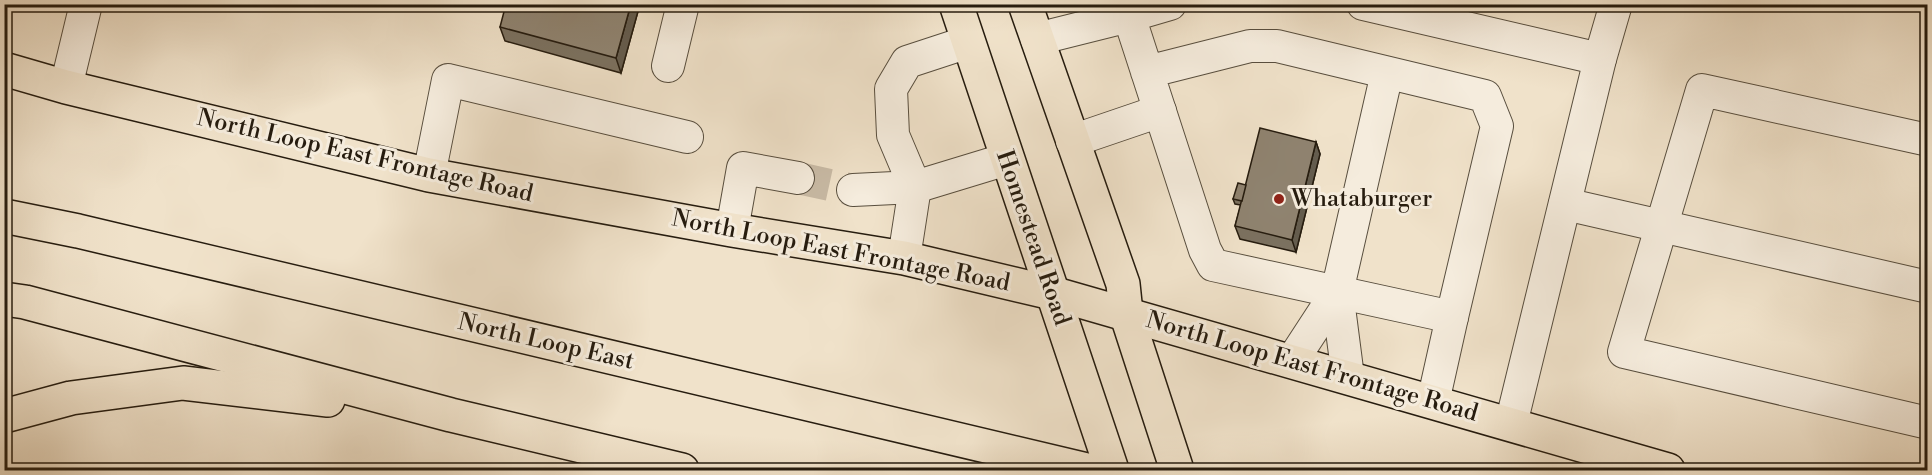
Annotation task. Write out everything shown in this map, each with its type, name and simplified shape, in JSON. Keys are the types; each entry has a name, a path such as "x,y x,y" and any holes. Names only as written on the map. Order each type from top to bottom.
{"main road":[{"name":"Homestead Road","path":"956,4 1112,471"},
{"path":"1025,4 1123,284 1126,313 1177,471"},
{"name":"North Loop East Frontage Road","path":"4,69 66,87 429,175 732,231 904,258 1052,293 1668,471"},
{"name":"North Loop East","path":"4,216 90,233 1087,471"},
{"path":"4,299 452,415 682,471"},
{"path":"4,416 71,398 183,382 452,415"}],"lane":[{"path":"66,87 86,4"},
{"path":"668,66 683,4"},
{"path":"1037,39 1128,10 1170,4"},
{"path":"1510,424 1600,59 1616,4"},
{"path":"1382,7 1600,59"},
{"path":"1128,10 1205,250 1213,265 1452,317"},
{"path":"904,258 915,187 893,135 891,89 907,62 968,42"},
{"path":"1147,72 1250,46 1277,46 1485,96 1497,126 1433,402"},
{"path":"1348,377 1337,292 1387,73"},
{"path":"429,175 448,80 687,137"},
{"path":"1928,140 1702,90 1624,352 1928,423"},
{"path":"1072,141 1160,111"},
{"path":"853,190 915,187 1006,159"},
{"path":"732,231 743,168 798,178"},
{"path":"1564,204 1928,287"},
{"path":"1292,361 1337,292"}],"building":[{"path":"506,4 631,4 616,58 500,27"},
{"name":"Whataburger","path":"1260,128 1316,142 1292,240 1235,226"},
{"path":"1238,183 1246,185 1242,201 1233,199"}],"tunnel":[{"path":"798,178 853,190"}],"place":[{"name":"Whataburger","path":"1279,199"}]}
